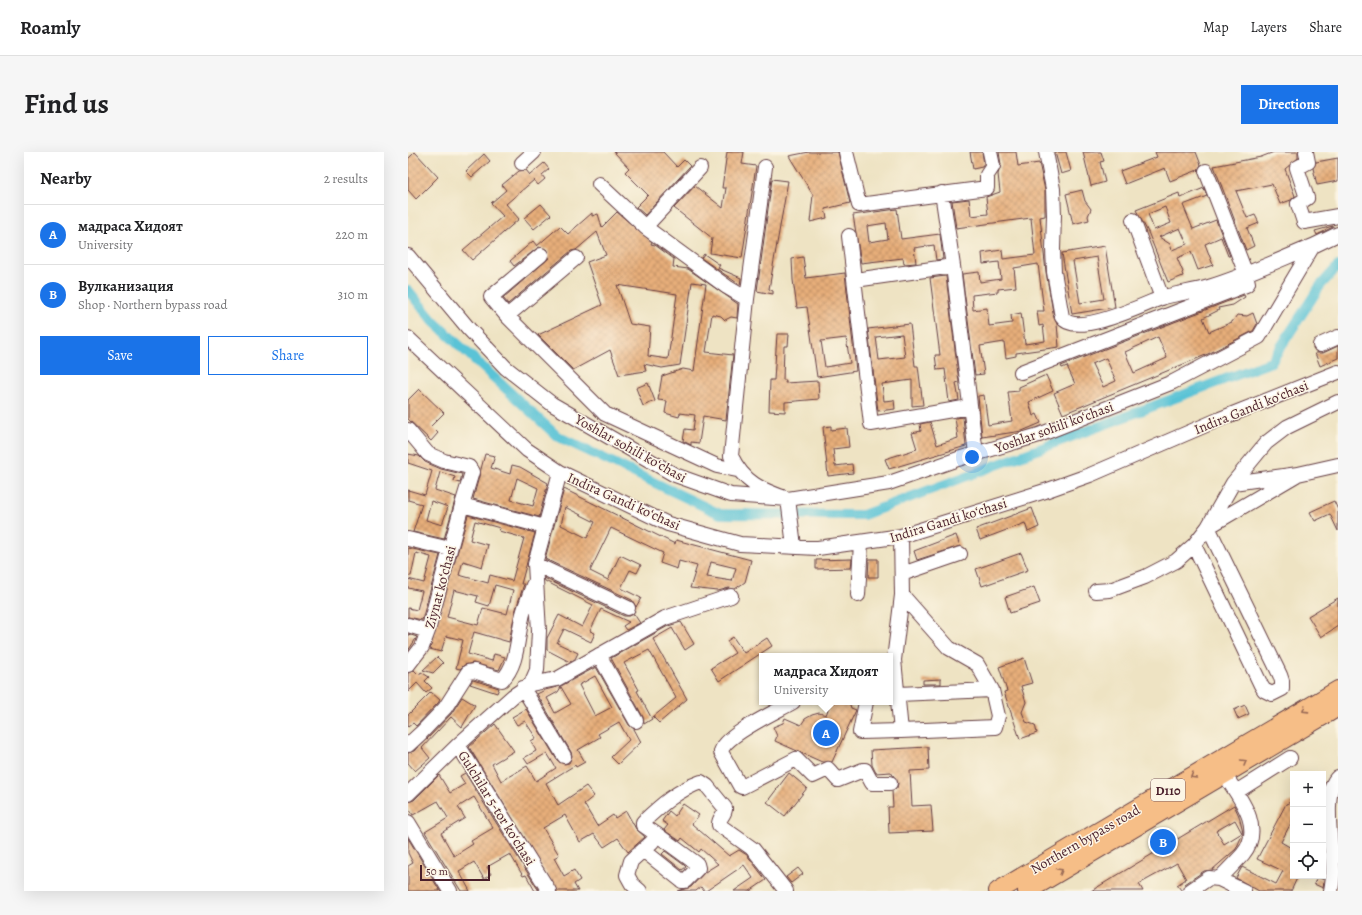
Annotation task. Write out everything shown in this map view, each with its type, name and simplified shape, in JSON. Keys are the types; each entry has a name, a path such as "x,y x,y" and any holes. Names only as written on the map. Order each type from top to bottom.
{"main road":[{"name":"Northern bypass road","path":"998,891 1039,883 1224,774 1338,690"},
{"name":"Northern bypass road","path":"1039,883 1287,729 1338,707"}],"street":[{"path":"522,163 534,152"},
{"path":"846,152 859,205 987,188 987,174 993,166 990,152"},
{"path":"1046,152 1053,190 1054,272 1062,317 1065,321 1075,324 1105,320 1162,298 1208,288 1314,246 1338,234"},
{"path":"1306,152 1308,162 1297,168 1307,198 1298,204 1304,222 1338,216"},
{"path":"765,167 746,299 731,456 737,470 748,481 764,491 788,499 794,540"},
{"path":"645,227 700,168"},
{"path":"1021,372 1246,285 1248,282 1246,274 1206,171"},
{"path":"599,184 645,227 727,287 746,299"},
{"path":"942,194 953,266 969,407 976,454"},
{"path":"1133,220 1162,298"},
{"path":"849,236 871,424 969,407"},
{"name":"Yoshlar sohili koʻchasi","path":"408,256 469,329 506,368 552,404 675,475 731,495 788,499 889,483 1039,435 1173,382 1259,337 1314,246"},
{"path":"541,255 491,297 507,316 605,414 717,466 737,470"},
{"path":"507,316 576,258"},
{"path":"855,280 953,266"},
{"path":"1320,345 1338,337"},
{"name":"Indira Gandi koʻchasi","path":"408,338 527,450 560,472 668,524 740,544 794,540 818,548 861,543 901,536 1090,475 1220,419 1338,372"},
{"path":"1096,591 1110,590 1145,577 1176,561 1194,545 1208,527 1233,483 1266,443 1287,427 1338,402"},
{"name":"Ziynat koʻchasi","path":"408,430 428,454 444,461 469,467 472,472 428,631 422,647 408,665"},
{"path":"1233,483 1298,474 1338,465"},
{"path":"408,745 445,708 468,672 474,671 502,680 509,673 515,656 522,616 536,570 545,527 560,472"},
{"path":"1208,527 1298,474"},
{"path":"462,505 545,527"},
{"path":"1194,545 1264,690 1272,694 1282,689 1280,674 1208,527"},
{"path":"893,655 902,595 901,536"},
{"path":"408,539 450,549"},
{"path":"858,594 861,543"},
{"path":"902,574 960,554"},
{"path":"536,570 628,608"},
{"path":"408,794 458,745 527,686 537,670 538,647 536,570"},
{"path":"865,705 860,732 995,727 998,716 992,690 976,664 949,648 902,595"},
{"path":"527,686 557,678 665,618 731,596"},
{"path":"408,625 428,631"},
{"path":"599,655 636,721"},
{"path":"893,667 898,694 901,731"},
{"path":"527,686 564,756"},
{"path":"898,694 992,690"},
{"path":"788,705 735,735 722,748 721,752 740,786 742,787 796,759 813,776 827,769 838,780 865,770 872,783 890,783"},
{"name":"Gulchilar 5-tor koʻchasi","path":"458,745 549,891"},
{"path":"1236,792 1290,758"},
{"path":"1219,879 1244,853 1251,839 1252,827 1249,816 1224,774"},
{"path":"1331,891 1333,874 1330,798 1333,785 1338,777"},
{"path":"643,850 682,881 684,881 698,868 697,864 643,825 643,822 663,803 688,786 701,782 707,786 725,808 726,811 719,821 719,825 754,849 786,891"},
{"path":"408,822 450,891"},
{"path":"640,891 632,884 627,875 631,861 652,842 656,834"},
{"path":"1190,891 1209,878 1219,879 1244,891"}],"building":[{"path":"415,152 438,177 416,199 408,190 408,159"},
{"path":"614,152 663,152 677,167 684,160 690,166 645,215 636,207 648,195 625,172 629,168"},
{"path":"727,152 744,152 742,164 756,166 742,258 710,253 712,238 674,208 695,186 723,208 726,188 722,188"},
{"path":"809,152 838,152 850,203 825,209 827,218 810,222 813,195 789,156"},
{"path":"970,152 982,152 984,164 982,167 973,169"},
{"path":"999,152 1016,152 1018,166 1039,163 1045,190 1045,216 1040,217 1046,272 1054,318 1057,324 1059,347 1016,353 1016,356 1006,358 1004,342 980,346 984,374 975,375 962,274 979,272 980,282 1001,279 999,262 983,264 982,253 1002,250 1003,259 1035,255 1031,218 956,228 952,201 969,199 971,216 988,214 986,197 1000,192 998,174 1001,165","holes":["1038,264 1044,311 1037,311 1039,326 1043,325 1045,341 1025,344 1021,313 1011,315 1012,323 989,326 987,308 973,310 972,295 998,292 998,289 1016,287 1014,268"]},
{"path":"1055,152 1066,152 1071,171 1061,174"},
{"path":"1083,152 1101,152 1104,161 1100,162 1105,182 1091,186"},
{"path":"1155,152 1196,152 1201,165 1198,170 1170,181 1165,168 1125,184 1120,171 1157,157"},
{"path":"1274,152 1298,152 1298,158 1285,169 1295,196 1291,200 1280,204 1272,184 1236,191 1247,218 1255,215 1259,223 1247,228 1254,246 1246,250 1214,166 1261,157"},
{"path":"484,154 490,161 472,177 466,171"},
{"path":"1338,158 1338,181 1317,185 1313,168 1316,162"},
{"path":"544,163 549,169 542,175 545,179 538,185 534,180 506,204 519,219 472,260 463,250 503,216 491,203 506,190 502,185 519,171 526,170 530,175"},
{"path":"772,179 788,181 769,289 773,291 773,294 757,291"},
{"path":"1204,188 1207,196 1183,205 1193,229 1216,220 1230,256 1228,256 1221,237 1205,244 1213,265 1198,270 1191,252 1177,258 1183,272 1183,276 1168,282 1148,232 1136,210 1179,193 1180,198","holes":["1165,207 1171,223 1154,230 1148,214","1180,228 1187,244 1172,250 1170,244 1159,237"]},
{"path":"1082,190 1085,201 1091,209 1088,216 1089,220 1073,224 1066,194"},
{"path":"541,204 551,215 534,229 524,218"},
{"path":"897,209 901,239 940,234 943,259 936,260 934,245 914,248 916,263 904,264 903,258 861,263 853,215","holes":["886,223 888,239 869,242 867,226"]},
{"path":"617,212 652,242 651,244 655,245 674,259 673,267 688,269 738,304 737,318 731,317 725,320 721,316 712,314 706,352 733,355 726,420 703,416 699,443 691,442 691,445 683,441 685,429 693,430 695,415 680,413 679,417 665,413 667,401 658,400 662,376 683,369 694,371 706,284 692,282 680,365 662,368 644,364 646,371 619,375 610,350 573,370 538,335 602,305 587,262 606,255 597,232 576,250 571,251 508,304 503,298 549,258 548,250 539,247 514,266 510,261 533,241 537,246 560,226 568,234 592,213 592,216 598,214 602,227","holes":["617,285 677,294 668,359 648,356 650,327 630,324"]},
{"path":"1333,226 1317,235 1315,231"},
{"path":"1105,246 1115,307 1072,314 1062,253","holes":["1097,257 1104,299 1080,303 1073,261"]},
{"path":"704,254 720,265 718,268 741,278 740,285 701,258"},
{"path":"803,257 806,278 845,273 856,371 817,377 807,307 797,308 792,259","holes":["846,338 850,363 825,367 821,341"]},
{"path":"946,276 959,382 956,383 959,400 949,402 945,369 937,370 935,355 940,355 930,278"},
{"path":"1244,295 1245,297 1233,305 1218,308 1219,310 1203,318 1209,332 1232,322 1237,315 1247,316 1253,313 1257,324 1253,331 1208,354 1063,414 1054,393 1075,384 1067,366 1062,368 1061,366","holes":["1158,337 1167,358 1134,373 1125,352","1106,358 1116,381 1103,387 1092,364"]},
{"path":"910,324 915,366 918,366 923,405 912,406 912,380 882,384 884,401 894,400 895,409 878,411 868,329","holes":["902,334 905,357 879,360 876,337"]},
{"path":"777,334 789,334 788,346 784,346 783,380 786,380 785,383 818,381 819,399 785,402 785,412 769,411 770,380 774,380"},
{"path":"1338,346 1338,358 1320,366 1315,353 1323,353"},
{"path":"1046,375 1053,391 1029,402 1033,416 1037,414 1041,423 1022,431 982,437 978,396 984,395 988,425 1012,421 1008,392 1019,391 1019,387"},
{"path":"648,383 655,401 643,406 636,388"},
{"path":"419,389 444,413 431,426 438,433 431,441 408,419 408,400"},
{"path":"963,417 966,446 889,469 885,459 917,449 912,433 921,431 920,424 930,422 937,445 958,438 955,418"},
{"path":"831,426 831,430 847,428 849,447 833,449 835,466 852,464 853,473 828,476 823,427"},
{"path":"408,454 419,456 425,462 441,469 462,474 460,483 454,481 455,477 440,472 435,490 456,497 444,539 413,532 422,504 408,500 408,490 425,495 432,471 408,463","holes":["431,501 448,507 442,525 426,520"]},
{"path":"485,454 495,456 491,468 510,474 512,465 520,467 548,483 539,517 473,499","holes":["517,478 538,488 533,506 511,500"]},
{"path":"564,489 675,544 676,540 751,560 745,582 735,589 729,588 718,591 690,588 697,566 679,561 677,569 660,563 663,553 611,528 590,571 608,580 620,555 641,565 637,573 630,570 621,588 641,598 636,607 632,600 545,559","holes":["565,507 595,522 587,538 561,525","711,562 736,568 732,581 707,577"]},
{"path":"1334,501 1338,510 1338,531 1330,514 1315,521 1310,512"},
{"path":"1032,508 1039,527 1028,532 1025,523 980,540 976,529"},
{"path":"468,515 535,533 521,584 524,584 515,612 509,642 474,632 468,654 492,661 494,654 505,657 499,670 473,663 464,665 460,669 456,668 463,640 446,636 441,652 430,649","holes":["475,521 500,528 499,531 524,538 512,581 490,575 488,583 459,575 463,561 482,567 488,545 470,540","495,585 513,590 507,614 483,608 478,625 447,617 454,590 478,596 476,602 489,606"]},
{"path":"956,535 960,546 917,560 914,551"},
{"path":"408,548 440,555 422,620 408,617 408,608 417,610 422,591 408,588 408,579 424,583 431,557 416,553 411,576 408,576"},
{"path":"1021,553 1028,570 982,586 976,569"},
{"path":"852,559 851,568 816,569 816,560"},
{"path":"869,559 878,559 878,577 868,577"},
{"path":"544,578 624,616 634,614 640,623 626,630 623,626 629,622 601,609 590,631 595,633 591,642 564,629 557,643 578,653 575,659 570,662 547,650 547,638 559,615 582,627 593,605 545,581"},
{"path":"1034,587 1040,603 1010,613 1005,597"},
{"path":"1338,598 1338,626 1321,637 1308,616"},
{"path":"681,622 694,644 685,650 672,628 653,639 687,699 659,723 653,717 676,698 649,650 624,663 639,690 637,691 652,719 644,724 643,717 611,658 668,626"},
{"path":"408,634 417,637 408,651"},
{"path":"733,637 744,653 767,638 772,646 759,653 759,655 719,681 711,668 735,653 727,641"},
{"path":"437,657 443,663 433,673 423,670"},
{"path":"1024,658 1032,683 1021,686 1026,702 1022,712 1026,722 1035,725 1037,733 1020,739 1004,692 1007,691 999,667"},
{"path":"596,667 629,725 634,729 641,742 618,764 611,757 629,740 619,722 598,734 600,737 578,750 585,762 576,767 575,765 546,783 558,805 586,786 594,796 584,804 597,826 613,815 615,818 626,811 636,829 645,837 628,852 618,838 604,847 594,834 580,842 565,815 543,828 559,855 554,858 564,876 574,870 580,880 574,884 578,891 557,891 469,747 495,724 514,751 492,764 501,781 527,766 536,781 556,768 547,753 528,764 524,758 536,751 531,741 536,738 525,721 517,725 512,717 526,709 557,760 564,764 569,763 572,756 571,752 537,694 545,690 561,686","holes":["595,676 612,707 595,716 579,685","561,687 571,704 555,713 547,698 558,692"]},
{"path":"414,670 419,675 421,672 429,677 425,681 432,688 426,693 417,683 408,692 408,673"},
{"path":"941,679 941,684 923,684 923,680"},
{"path":"473,680 499,688 497,693 470,684"},
{"path":"431,692 440,700 416,726 413,723 408,727 408,715"},
{"path":"462,697 475,705 462,727 451,717 422,748 430,758 415,771 408,763 408,753 414,751 427,739 451,714"},
{"path":"830,705 850,705 851,708 856,710 832,762 822,762 775,741 777,736 773,727 783,723 785,718 801,725 805,719 812,715 819,713 826,715"},
{"path":"1245,705 1249,714 1238,719 1234,710"},
{"path":"928,747 929,770 910,771 912,806 931,805 933,831 889,833 888,807 893,807 892,791 897,788 898,783 891,772 876,773 872,765 871,750"},
{"path":"465,773 539,891 535,891 526,875 523,876 510,854 487,867 491,874 484,879 474,862 459,871 470,891 461,891 425,832 448,818 438,801 413,815 408,807 408,802 414,800 439,775 450,793 465,784 460,776","holes":["474,797 493,828 471,841 473,844 454,856 441,833 465,818 458,807"]},
{"path":"789,773 807,788 785,816 767,802"},
{"path":"1290,802 1290,825 1281,842 1290,847 1290,879 1297,879 1291,891 1259,891 1236,878 1242,867 1276,884 1283,871 1257,859 1286,804"},
{"path":"683,804 699,815 692,824 729,856 739,850 747,855 766,880 750,891 734,891 753,878 744,865 706,891 704,891 701,887 696,891 678,891 691,887 705,872 718,864 701,849 699,852 682,838 680,841 664,830 668,825 662,821 669,811 675,816"},
{"path":"1234,805 1239,816 1243,833 1236,849 1212,870 1204,871 1185,884 1182,891 1177,885 1186,879 1177,863 1139,884 1143,891 1091,891","holes":["1235,820 1242,833 1224,844 1216,831"]},
{"path":"408,838 440,891 408,891 408,866 413,863 408,853"},
{"path":"665,851 686,867 682,870 662,854"},
{"path":"798,868 803,874 791,883 786,877"},
{"path":"1316,879 1324,880 1323,888 1314,884"}],"waterway":[{"path":"408,290 433,321 557,436 720,514 863,515 1271,362 1320,286 1338,266"}],"place":[{"name":"мадраса Хидоят","path":"826,733"},
{"name":"Вулканизация","path":"1163,842"}]}
